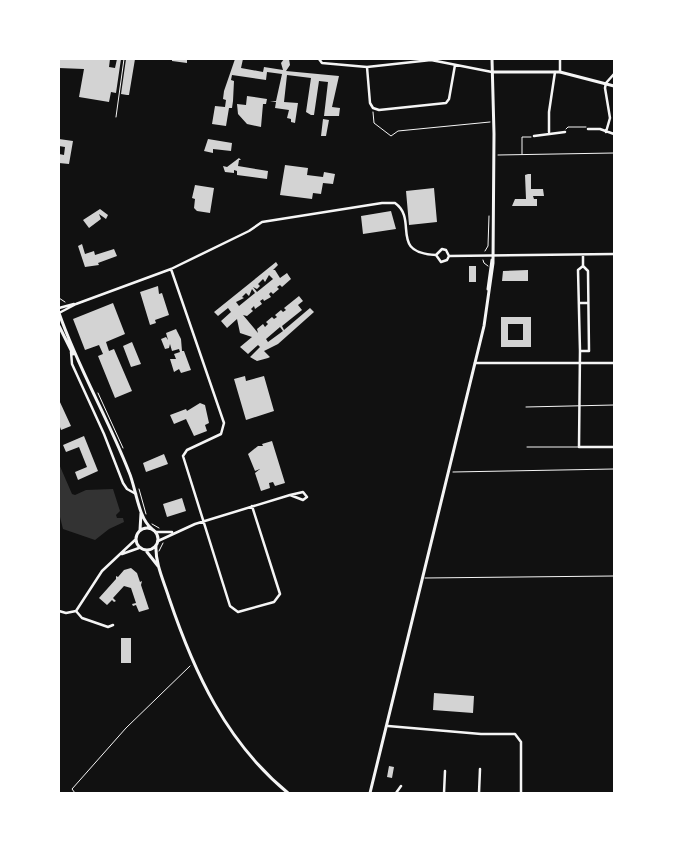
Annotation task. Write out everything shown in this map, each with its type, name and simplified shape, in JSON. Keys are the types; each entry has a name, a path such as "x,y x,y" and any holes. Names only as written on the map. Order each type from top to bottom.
{"street":[{"path":"319,59 322,63 367,67 417,60 431,60 492,72 560,72 614,86"},
{"path":"370,793 388,726 482,336 492,257 494,122 492,59"},
{"path":"560,59 560,72"},
{"path":"367,67 370,103 373,108 379,110 446,103 449,99 455,64"},
{"path":"549,132 550,106 555,72"},
{"path":"606,132 610,118 606,84 614,74"},
{"path":"588,129 614,134"},
{"path":"534,136 548,135 549,132 565,132"},
{"path":"59,308 76,304 171,269 249,231 257,225 393,203 403,212 405,234 410,246 421,254 436,255 442,249 448,252 449,256"},
{"path":"449,256 492,257 614,254"},
{"path":"436,255 441,262 447,260 449,256"},
{"path":"584,255 583,266 578,270 580,351 579,447 614,447"},
{"path":"580,351 589,351 588,271 583,266"},
{"path":"171,269 224,423 221,434 187,450 184,455 232,608 240,612 276,601 280,591 252,506"},
{"path":"579,302 588,303"},
{"path":"76,304 59,313 77,359 110,426 147,525 156,532 173,532"},
{"path":"59,326 77,359"},
{"path":"71,350 72,364 102,428 123,483 127,489 137,494"},
{"path":"476,363 614,363"},
{"path":"158,541 173,532 252,506 290,495 303,492 307,497 303,500 290,495"},
{"path":"59,611 66,614 76,611 92,583 136,540 140,530 141,510"},
{"path":"140,530 152,529"},
{"path":"145,551 152,550 156,546 158,541 156,532"},
{"path":"136,540 139,548 145,551 160,569"},
{"path":"156,546 160,569 195,665 213,703 229,729 251,758 288,793"},
{"path":"120,554 139,548"},
{"path":"76,611 82,618 108,627 113,625"},
{"path":"388,726 481,734 515,734 521,742 522,793"},
{"path":"480,769 480,793"},
{"path":"444,793 445,771"},
{"path":"396,793 401,786"}],"lane":[{"path":"116,117 124,59"},
{"path":"526,407 614,405"},
{"path":"526,447 579,447"}],"path":[{"path":"373,108 374,123 391,136 398,131 494,122"},
{"path":"565,132 568,127 586,127 588,129"},
{"path":"522,154 522,137 534,136"},
{"path":"494,155 614,153"},
{"path":"484,254 488,246 490,214"},
{"path":"483,260 485,265"},
{"path":"59,298 64,300"},
{"path":"449,472 614,469"},
{"path":"149,522 161,530"},
{"path":"158,552 164,541"},
{"path":"424,578 614,576"},
{"path":"75,793 72,788 99,758 190,666"}],"shaded area":[{"path":"59,464 72,494 75,495 86,490 113,489 120,511 116,515 117,518 123,518 124,522 109,529 95,540 63,529 59,513"}],"building":[{"path":"59,59 110,59 109,67 115,68 117,59 121,59 116,93 111,92 109,102 79,97 84,69 59,68"},
{"path":"126,59 135,59 129,95 121,94"},
{"path":"172,59 187,59 187,63 172,61"},
{"path":"235,59 243,59 241,68 263,72 264,67 283,70 281,63 284,59 289,59 290,65 286,71 339,76 332,107 340,108 339,116 324,116 328,82 319,81 314,115 311,115 306,112 311,78 287,75 284,102 298,103 295,123 291,122 291,119 287,118 289,110 275,108 276,102 270,101 276,101 282,74 267,72 266,80 232,75 231,80 234,81 233,101 232,108 229,108 226,126 212,124 215,106 225,107 224,91"},
{"path":"247,96 267,99 266,104 263,104 261,127 247,124 238,114 237,104 246,105"},
{"path":"323,119 329,120 326,136 321,136"},
{"path":"59,139 73,141 69,164 59,163 59,154 64,155 65,147 59,146"},
{"path":"208,139 232,143 231,151 213,149 213,153 204,151"},
{"path":"239,158 241,160 239,160 238,166 268,171 267,179 237,175 237,171 234,170 234,173 225,172 223,166 227,167"},
{"path":"285,165 308,168 307,175 323,177 324,172 335,174 333,184 323,183 321,194 313,193 312,199 280,195"},
{"path":"531,174 531,189 543,189 544,196 533,196 534,199 537,199 537,206 512,206 515,199 526,199 525,175"},
{"path":"195,185 214,188 210,213 197,211 194,208 195,199 192,198"},
{"path":"434,188 437,222 409,225 406,191"},
{"path":"100,209 108,215 106,219 99,214 101,219 89,228 83,220"},
{"path":"391,211 396,229 363,234 361,216"},
{"path":"82,244 85,254 94,251 95,255 114,249 117,256 98,263 99,265 85,267 78,246"},
{"path":"276,262 278,265 273,270 275,270 280,278 287,273 291,279 282,287 280,285 277,287 279,289 273,294 271,292 269,294 271,297 260,301 262,304 255,309 254,306 251,309 253,311 247,316 243,315 258,333 257,329 263,324 265,327 268,324 266,322 272,317 274,319 277,317 275,315 281,310 283,312 286,310 284,308 299,296 303,301 298,305 302,310 282,326 284,330 310,308 314,312 278,344 264,351 270,357 257,361 250,357 260,347 258,345 248,354 240,347 252,337 240,333 237,319 227,328 221,321 231,312 228,308 218,316 214,312","holes":["269,275 273,279 257,292 253,287 257,289 260,286 258,284 263,279 265,282","252,289 255,293 239,306 236,302 244,298 242,297 246,293 249,296","280,327 283,331 268,342 266,339"]},
{"path":"469,266 476,266 476,282 469,282"},
{"path":"528,270 528,281 502,281 503,271"},
{"path":"158,286 159,294 162,293 169,315 155,320 156,323 150,325 140,292"},
{"path":"113,303 125,334 106,342 109,351 114,349 132,391 115,398 98,356 103,354 99,345 85,350 73,319"},
{"path":"501,317 531,317 531,347 501,347","holes":["508,324 523,324 523,340 508,340"]},
{"path":"176,329 181,339 182,351 184,351 191,370 181,373 179,369 174,372 170,359 176,359 174,354 180,352 179,349 172,351 170,344 169,348 165,349 161,339 166,337 168,340 166,333"},
{"path":"132,342 141,364 131,367 123,346"},
{"path":"245,376 246,381 264,376 274,411 246,420 234,379"},
{"path":"59,400 71,426 61,430 59,424"},
{"path":"200,403 205,405 209,423 205,425 207,431 194,436 186,419 174,424 170,415 186,409 187,411"},
{"path":"84,436 98,471 78,480 75,472 87,467 79,447 66,452 63,445"},
{"path":"272,441 285,483 275,486 273,482 269,483 270,488 261,491 255,473 260,469 255,471 248,454 258,446 263,446 262,444"},
{"path":"164,454 168,464 146,472 143,463"},
{"path":"182,498 186,511 167,517 163,504"},
{"path":"131,568 137,573 140,582 142,581 141,585 149,609 139,612 136,605 133,606 132,604 136,603 131,588 124,586 113,598 116,601 114,602 112,600 107,605 99,598 116,579 116,576 118,577 124,570"},
{"path":"121,638 131,638 131,663 121,663"},
{"path":"434,693 474,696 473,713 433,710"},
{"path":"389,766 394,767 392,778 387,777"}]}
